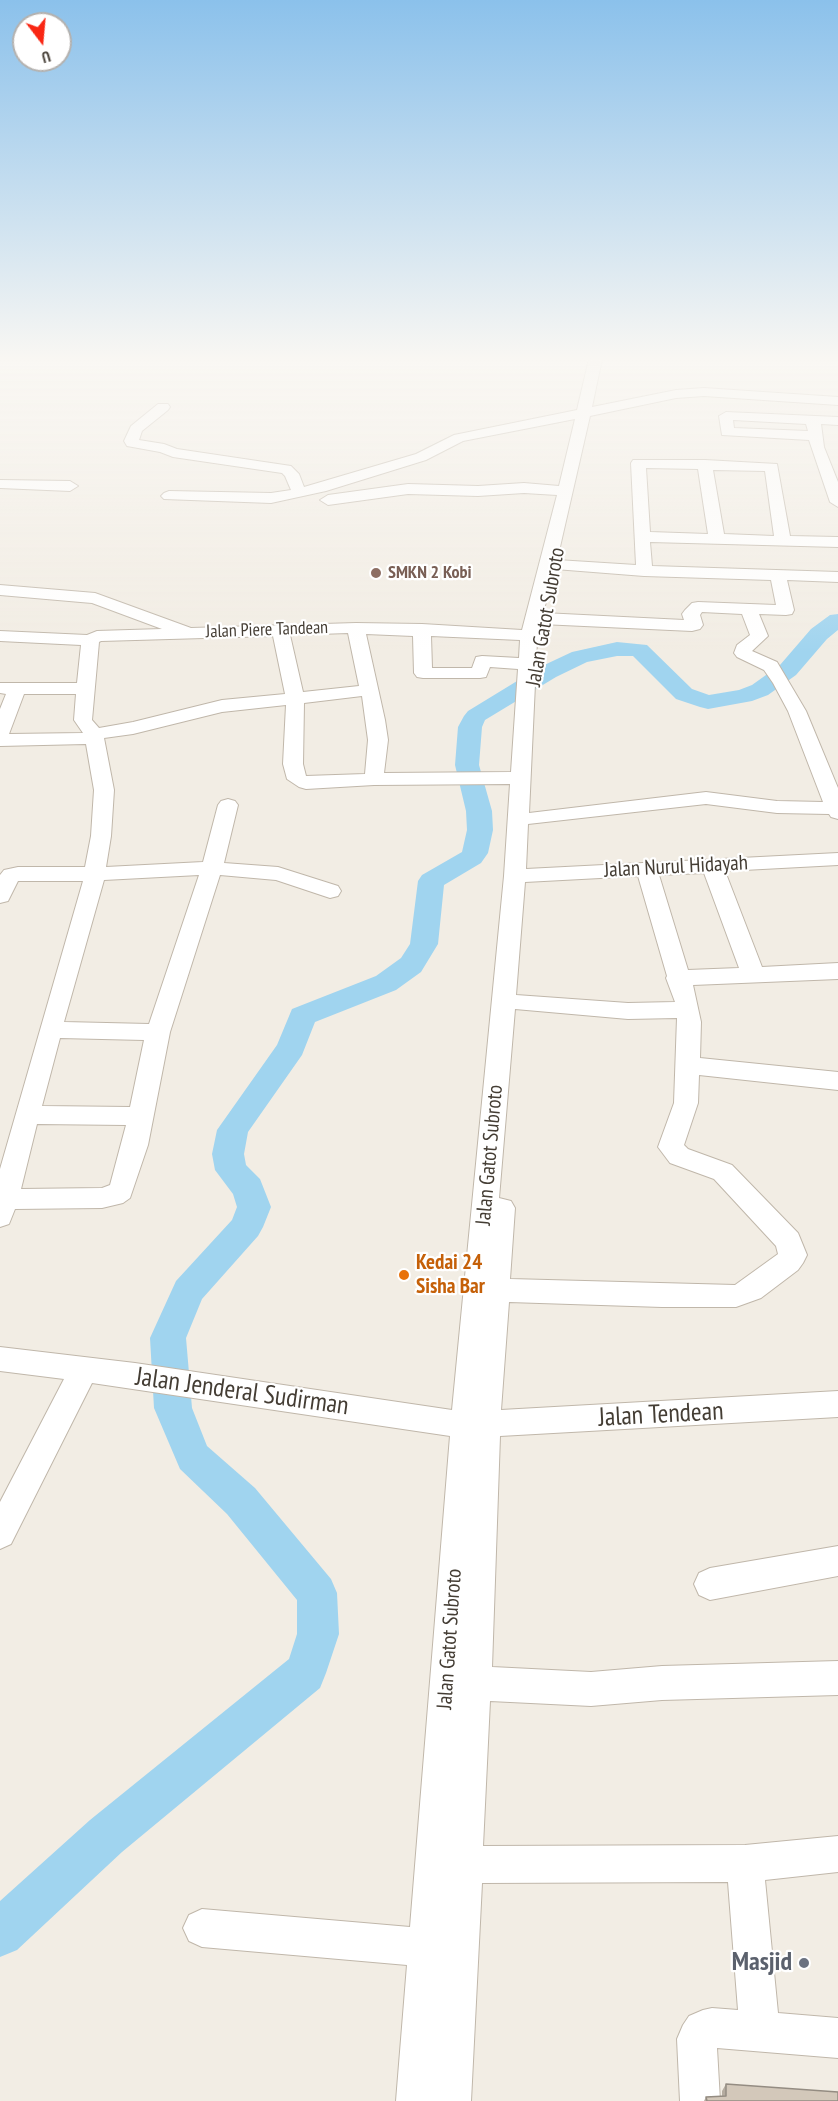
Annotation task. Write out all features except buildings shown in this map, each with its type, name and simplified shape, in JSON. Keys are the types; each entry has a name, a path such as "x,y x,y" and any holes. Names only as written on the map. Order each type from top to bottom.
{"street":[{"path":"203,457 286,468 292,474 299,492"},
{"path":"169,496 262,500 299,492 421,457"},
{"name":"Jalan Gatot Subroto","path":"552,564 565,491 575,457"},
{"name":"Jalan Gatot Subroto","path":"475,1425 496,1290 505,1067 518,1002 521,876 512,778 534,636 578,457"},
{"path":"822,457 838,502"},
{"path":"644,571 638,463 772,467 783,540"},
{"path":"705,464 717,539"},
{"path":"0,484 70,486"},
{"path":"328,500 408,489 478,491 524,488 565,491"},
{"path":"643,537 838,542"},
{"path":"552,564 644,571 838,577"},
{"path":"538,618 685,627 694,625 691,614 698,607 786,610 778,576"},
{"name":"Jalan Piere Tandean","path":"0,590 95,598 189,633 356,628 422,629 534,636"},
{"path":"531,819 706,798 777,807 837,811 829,768 782,683 771,666 743,652 743,649 759,636 748,608"},
{"path":"356,628 378,740 374,779"},
{"path":"280,629 295,697 293,765 297,779 306,783 374,779 512,778"},
{"path":"422,629 423,673 478,680 482,661 529,674"},
{"path":"0,636 90,640 97,636 189,633"},
{"path":"90,640 83,720 94,736 104,790 103,823 94,874 2,1208 118,1194 124,1185 159,1032 212,868 228,805"},
{"name":"Jalan Gatot Subroto","path":"451,2101 448,1865 475,1425 521,876 531,819 529,674"},
{"path":"0,734 9,688 86,689"},
{"path":"0,740 94,736 222,706 369,690"},
{"name":"Jalan Nurul Hidayah","path":"521,876 838,859"},
{"path":"712,865 753,974"},
{"path":"0,896 11,875 94,874 212,868 278,874 330,891"},
{"path":"496,1290 726,1297 744,1294 788,1262 793,1252 788,1241 723,1173 710,1166 679,1156 671,1147 686,1103 687,1010 646,868"},
{"path":"677,978 838,971"},
{"path":"518,1002 628,1011 687,1010"},
{"path":"50,1030 159,1032"},
{"path":"688,1065 838,1081"},
{"path":"27,1115 141,1116"},
{"name":"Jalan Jenderal Sudirman","path":"0,1359 475,1425"},
{"path":"0,1534 84,1370"},
{"name":"Jalan Tendean","path":"475,1425 838,1404"},
{"path":"710,1584 838,1561"},
{"path":"460,1683 591,1689 662,1683 838,1678"},
{"path":"448,1865 745,1863 838,1854"},
{"path":"745,1863 760,2033"},
{"name":"Jalan Gatot Subroto","path":"416,2101 428,1948 448,1865"},
{"path":"202,1928 428,1948"},
{"path":"700,2101 697,2039 703,2030 712,2028 838,2038"}],"waterway":[{"path":"0,1933 106,1836 305,1673 318,1634 317,1593 241,1501 193,1457 173,1408 168,1338 188,1291 246,1227 254,1207 248,1188 231,1170 228,1154 233,1130 291,1048 302,1016 386,983 411,965 424,944 431,881 475,853 480,830 479,811 467,765 470,727 476,716 548,672 580,657 617,649 639,650 684,694 708,702 744,696 760,690 788,670 819,634 838,620"}],"place":[{"name":"SMKN 2 Kobi","path":"376,573"},
{"name":"Kedai 24 Sisha Bar","path":"404,1275"},
{"name":"Masjid","path":"804,1963"}]}
